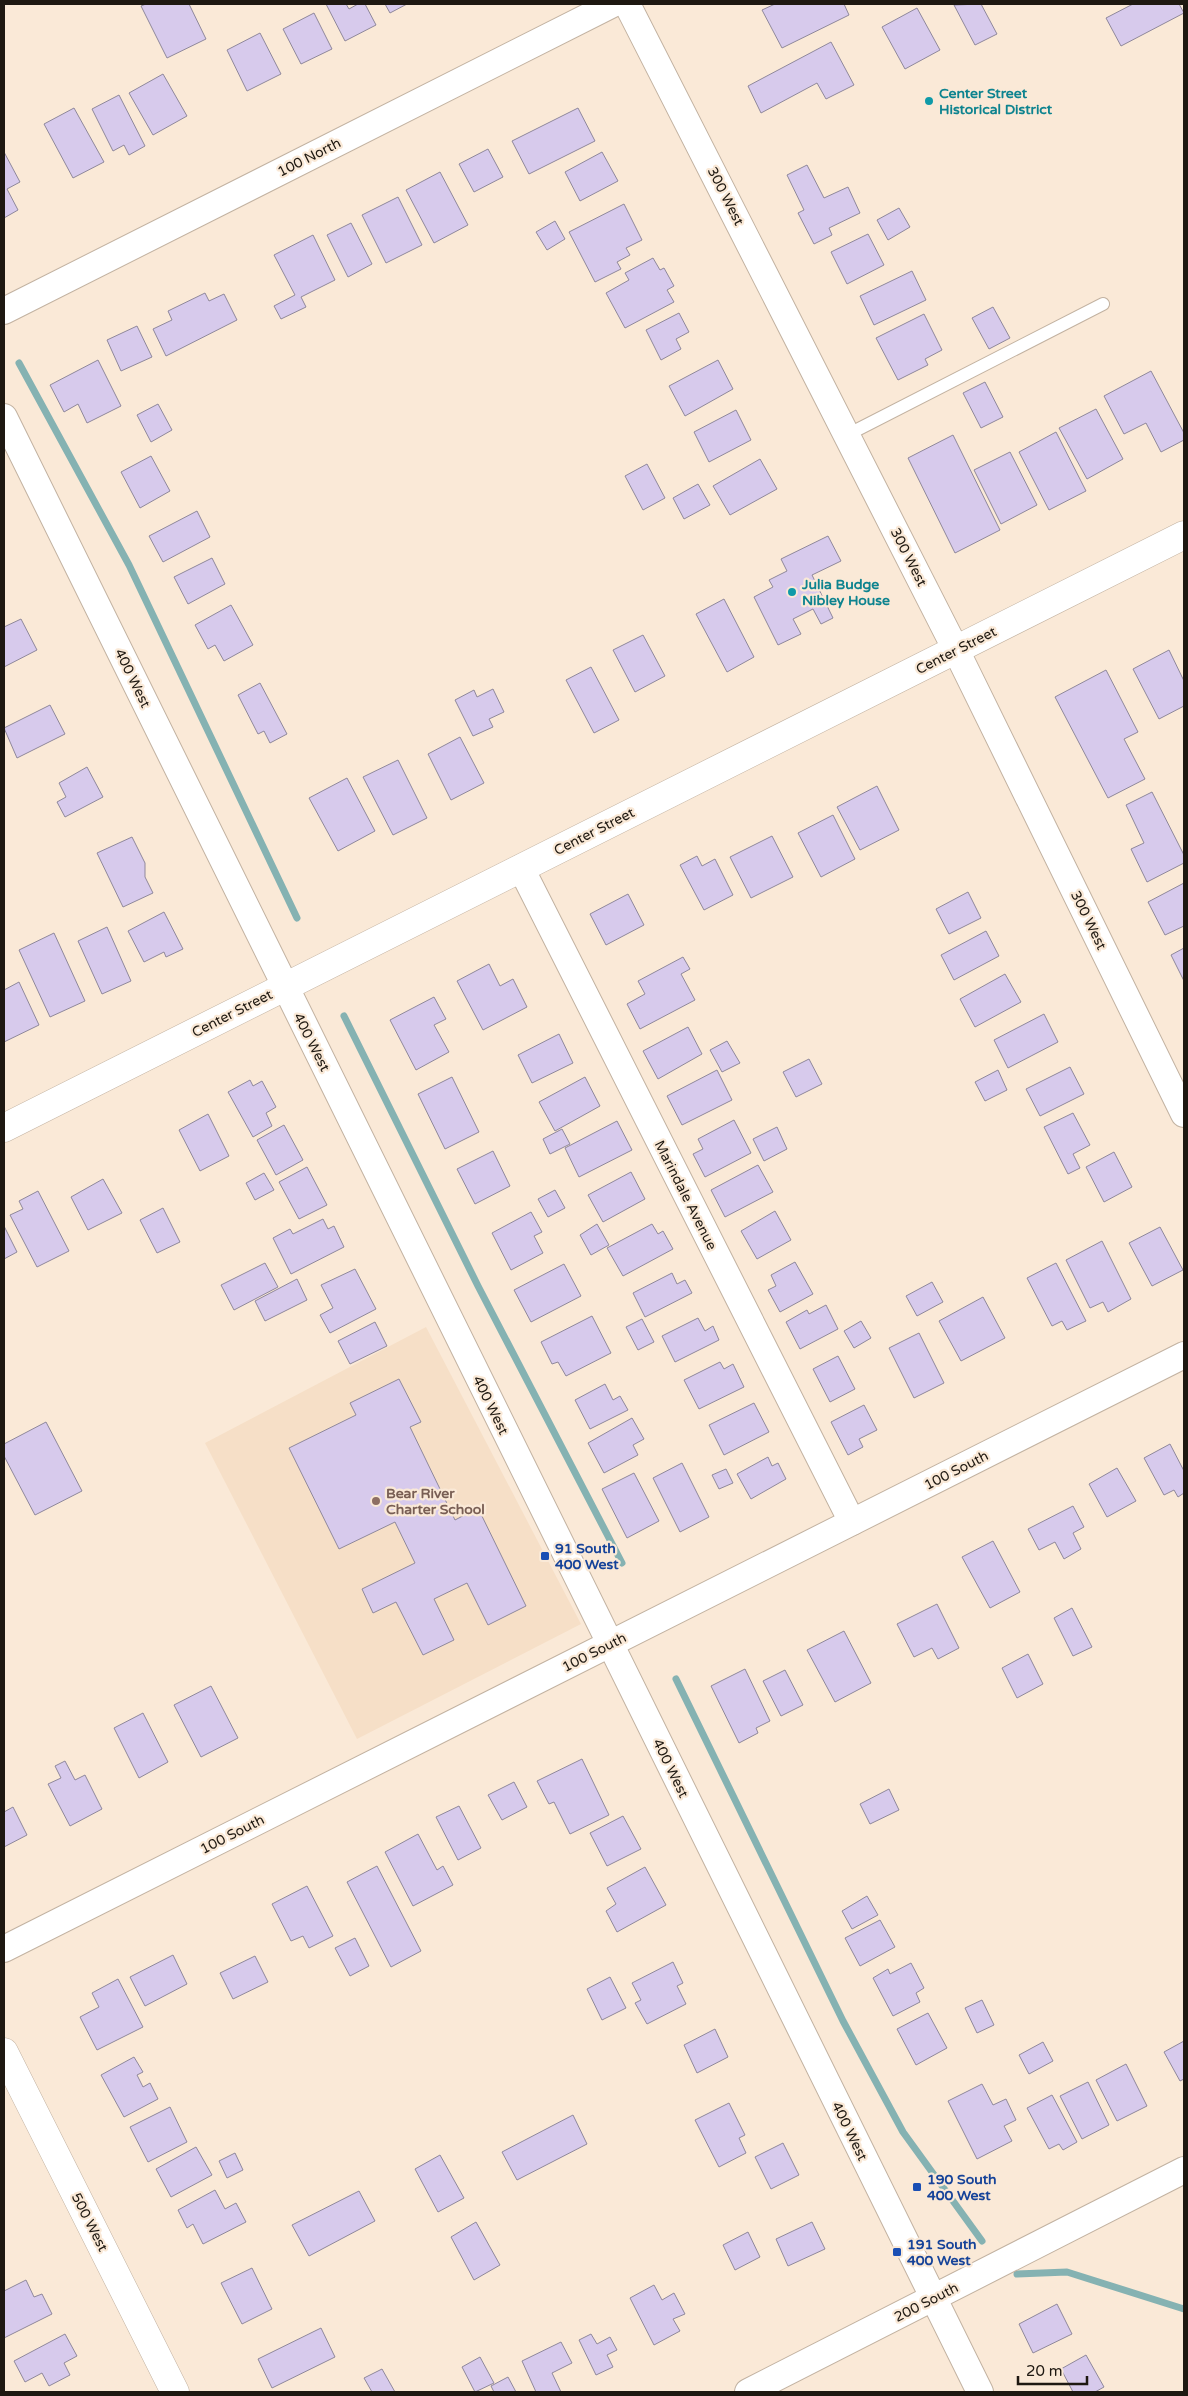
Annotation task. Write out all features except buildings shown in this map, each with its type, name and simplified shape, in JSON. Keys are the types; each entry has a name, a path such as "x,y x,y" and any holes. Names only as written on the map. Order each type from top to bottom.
{"street":[{"name":"100 North","path":"4,311 614,4"},
{"name":"300 West","path":"627,4 956,650 1184,1114"},
{"name":"400 West","path":"4,417 284,987 980,2392"},
{"name":"Center Street","path":"4,1128 1184,535"},
{"name":"Marindale Avenue","path":"520,868 852,1522"},
{"name":"100 South","path":"4,1949 1184,1355"},
{"name":"500 West","path":"4,2052 175,2392"},
{"name":"200 South","path":"748,2392 1184,2170"}],"lane":[{"path":"847,435 1103,304"}],"shaded area":[{"name":"Bear River Charter School","path":"426,1327 581,1624 357,1739 205,1443"}],"waterway":[{"path":"19,363 129,565 297,918"},
{"path":"344,1016 478,1286 622,1563"},
{"path":"676,1679 843,2021 903,2132 982,2241"},
{"path":"1017,2274 1067,2272 1184,2309"}],"place":[{"name":"Center Street Historical District","path":"929,101"},
{"name":"Julia Budge Nibley House","path":"792,592"},
{"name":"Bear River Charter School","path":"376,1501"},
{"name":"91 South 400 West","path":"545,1556"},
{"name":"190 South 400 West","path":"917,2187"},
{"name":"191 South 400 West","path":"897,2252"}]}
